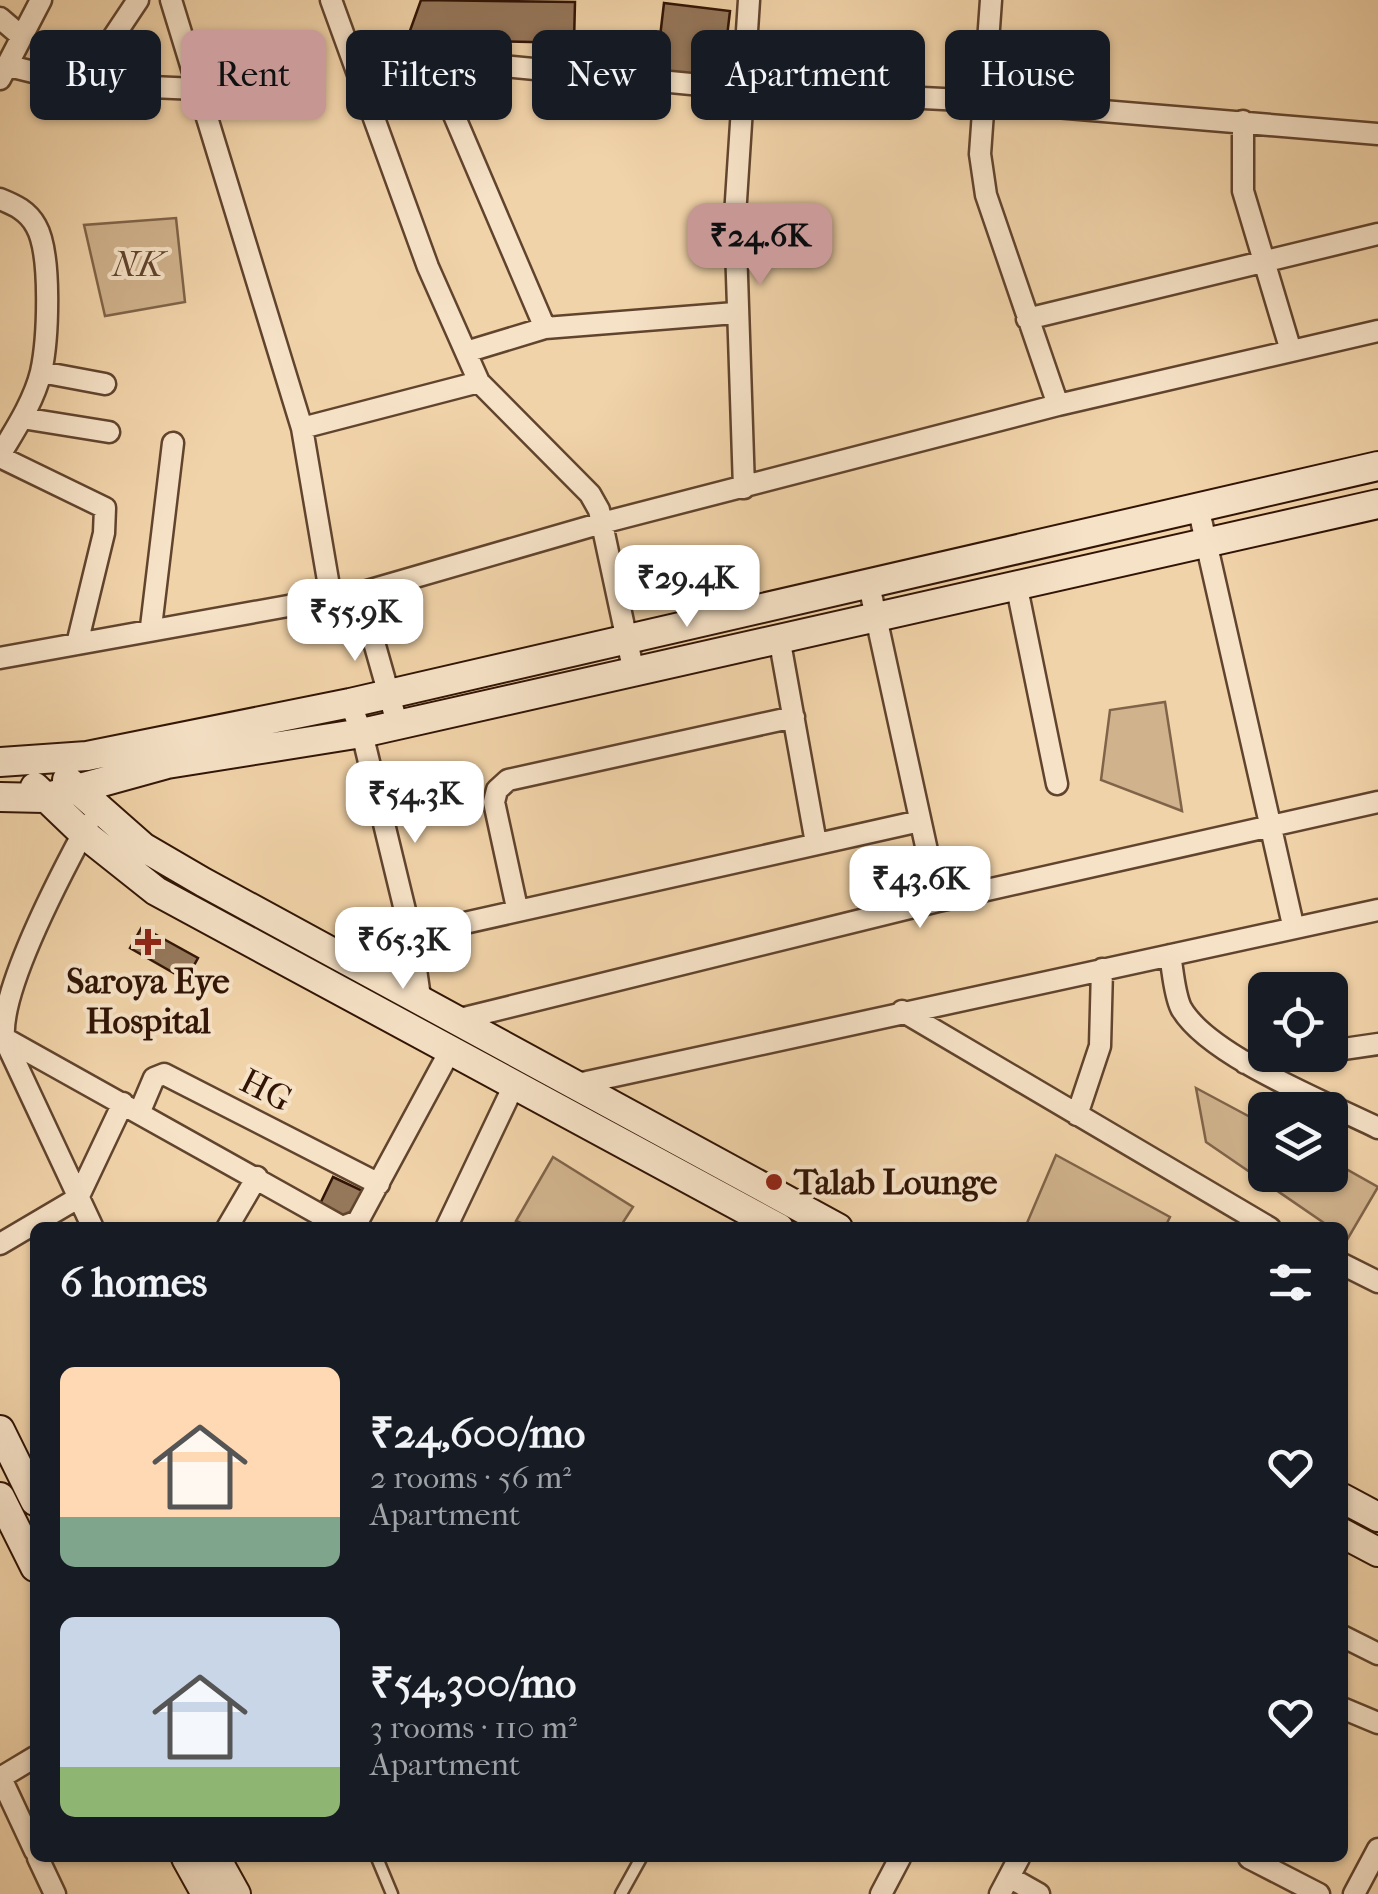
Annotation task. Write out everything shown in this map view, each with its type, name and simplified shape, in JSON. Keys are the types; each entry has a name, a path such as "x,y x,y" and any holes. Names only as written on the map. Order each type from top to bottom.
{"street":[{"path":"30,77 4,73 41,0"},
{"path":"118,30 138,0"},
{"path":"171,0 181,34"},
{"path":"331,0 346,41"},
{"path":"746,30 748,0"},
{"path":"989,30 991,0"},
{"path":"0,18 22,36"},
{"path":"512,67 691,84"},
{"path":"1110,111 1378,134"},
{"path":"207,120 302,428 331,598"},
{"path":"375,120 428,267 479,382 590,494 602,523 634,673"},
{"path":"456,120 546,328"},
{"path":"742,120 735,313 744,488"},
{"path":"982,120 980,154 986,195 1058,405"},
{"path":"1243,121 1243,191 1262,265 1291,351"},
{"path":"0,199 26,213 42,243 46,272 41,372 22,418 0,456 105,508 104,533 76,644"},
{"path":"1027,320 1378,234"},
{"path":"466,352 546,328 735,313"},
{"path":"0,658 151,627 360,593 602,523 1058,405 1378,332"},
{"path":"41,372 105,384"},
{"path":"302,428 479,382"},
{"path":"22,418 109,432"},
{"path":"151,627 173,443"},
{"path":"9,762 48,762 350,703 1200,511 1378,466"},
{"path":"0,797 87,798 167,764 362,733 1378,504"},
{"path":"1200,511 1293,925"},
{"path":"869,585 938,901"},
{"path":"1017,588 1057,784"},
{"path":"360,593 398,723"},
{"path":"779,638 816,843"},
{"path":"350,703 362,733 411,935 421,1004"},
{"path":"517,908 494,802 496,790 508,780 794,716"},
{"path":"9,762 83,833 156,891 452,1035 573,1085 805,1219"},
{"path":"48,762 143,847 421,1004 452,1035 515,1083 768,1222"},
{"path":"87,798 83,833 9,965 4,1038 91,1222"},
{"path":"365,1222 379,1184 452,1035 938,901 1273,829 1378,802"},
{"path":"411,935 517,908 920,821"},
{"path":"573,1085 1293,925 1378,910"},
{"path":"1170,955 1180,1005 1194,1025 1246,1063 1378,1128"},
{"path":"1076,1115 1100,1046 1102,969"},
{"path":"902,1011 1076,1115 1236,1220"},
{"path":"4,1038 257,1177 328,1222"},
{"path":"1348,1048 1378,1044"},
{"name":"HG","path":"132,1107 154,1078 164,1074 379,1184"},
{"path":"455,1222 515,1083"},
{"path":"37,1222 78,1198 132,1107"},
{"path":"231,1222 257,1177"},
{"path":"0,1244 30,1226"},
{"path":"1348,1267 1378,1282"},
{"path":"0,1430 30,1492"},
{"path":"0,1470 17,1537"},
{"path":"0,1498 30,1559"},
{"path":"1348,1501 1378,1517"},
{"path":"1348,1536 1378,1552"},
{"path":"1348,1639 1378,1654"},
{"path":"1348,1710 1378,1723"},
{"path":"30,1760 0,1777 30,1841"},
{"path":"1354,1894 1378,1849"},
{"path":"40,1862 54,1894"},
{"path":"188,1862 206,1894"},
{"path":"202,1862 219,1894"},
{"path":"218,1862 236,1894"},
{"path":"882,1894 898,1862"},
{"path":"1257,1862 1318,1894"},
{"path":"1010,1876 1039,1894"}],"lane":[{"path":"379,1862 392,1894"},
{"path":"620,1894 640,1862"}],"green space":[{"name":"NK","path":"176,218 185,302 105,316 84,225"},
{"path":"1165,702 1182,811 1101,780 1110,710"},
{"path":"1196,1088 1248,1116 1248,1171 1206,1142"},
{"path":"1056,1155 1170,1217 1168,1222 1027,1222"},
{"path":"553,1157 633,1207 623,1222 516,1221"},
{"path":"1348,1170 1378,1187 1348,1238 1348,1222 1323,1222 1279,1192 1348,1192"}],"building":[{"path":"421,0 575,2 574,30 532,30 532,42 512,42 512,30 410,30"},
{"path":"664,3 730,11 728,30 691,30 691,75 671,73 671,30 661,30"},
{"path":"142,927 198,958 186,980 130,948"},
{"path":"333,1177 365,1192 352,1220 320,1204"}],"place":[{"name":"Saroya Eye Hospital","path":"148,942"},
{"name":"Talab Lounge","path":"774,1182"}]}
